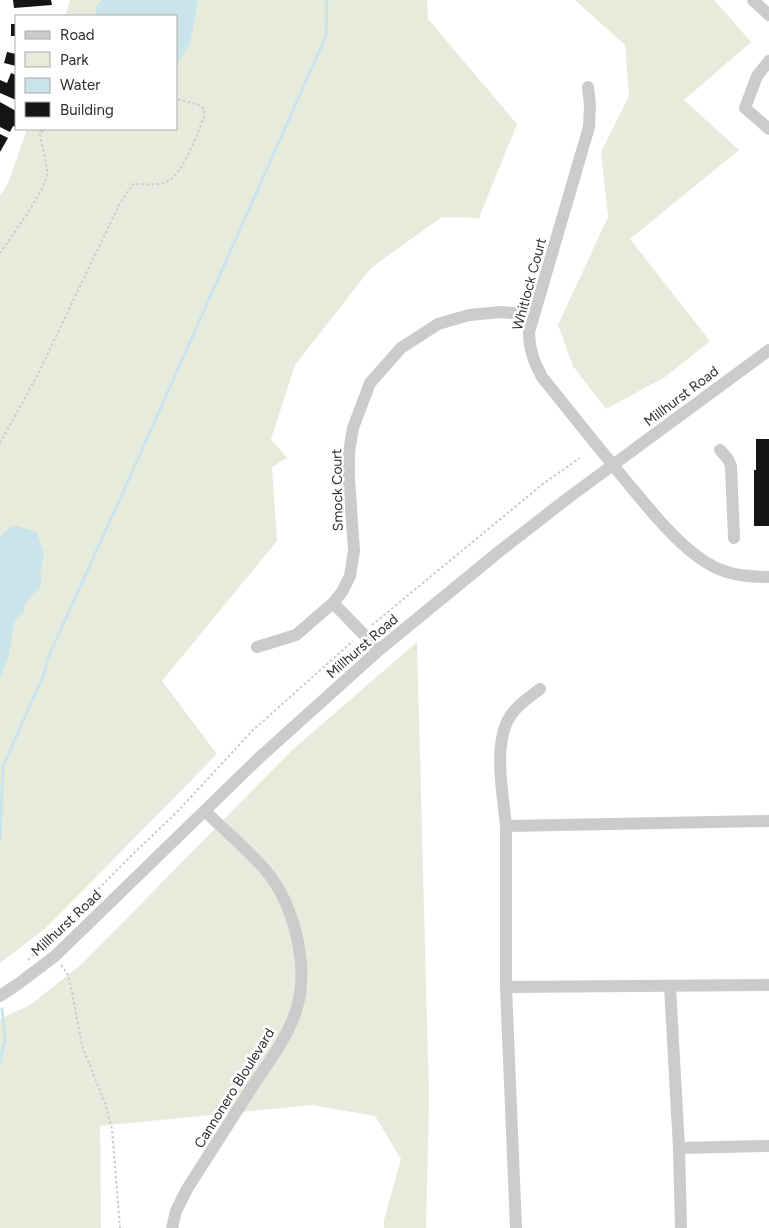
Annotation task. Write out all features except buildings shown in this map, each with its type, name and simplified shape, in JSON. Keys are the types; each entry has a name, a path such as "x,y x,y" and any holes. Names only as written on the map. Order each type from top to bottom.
{"street":[{"path":"753,0 769,15"},
{"path":"767,63 757,76 745,108 769,129"},
{"name":"Whitlock Court","path":"588,87 590,105 589,127 530,332 529,345 535,363 542,377 613,466 678,539 700,558 723,571 751,577 769,577"},
{"name":"Smock Court","path":"257,647 296,635 333,603 342,592 350,576 354,551 349,452 353,428 370,383 401,348 438,324 469,315 501,312 534,315"},
{"name":"Millhurst Road","path":"0,996 55,956 308,713 379,650 508,544 769,350"},
{"path":"720,450 731,466 734,538"},
{"path":"333,603 379,650"},
{"path":"516,1228 506,987 506,826 500,761 503,730 511,715 521,703 540,689"},
{"name":"Cannonero Bloulevard","path":"172,1228 176,1211 187,1189 285,1036 298,1005 301,985 297,936 280,891 267,872 205,811"},
{"path":"506,826 769,822"},
{"path":"506,987 769,985"},
{"path":"670,987 679,1148 680,1228"},
{"path":"679,1148 769,1146"}],"path":[{"path":"0,443 38,374 119,205 133,184 161,184 169,181 180,169 204,117 204,109 197,104 178,99"},
{"path":"0,253 34,203 45,182 47,175 40,135 42,130"},
{"path":"28,960 177,812 252,731 362,633 544,483 580,458"},
{"path":"55,956 72,986 82,1046 105,1103 112,1129 120,1228"}],"green space":[{"path":"70,0 427,0 428,19 517,124 479,218 442,217 371,268 295,365 271,439 287,458 272,467 277,541 162,681 217,754 46,928 0,963 0,196 9,181 27,130 178,130 178,15 65,15"},
{"path":"575,0 714,0 751,42 684,100 739,150 630,239 710,341 665,377 606,409 573,366 558,325 608,217 601,152 629,96 625,45"},
{"path":"417,642 429,1098 426,1228 384,1228 384,1220 401,1159 375,1116 312,1105 100,1126 101,1228 0,1228 0,1019 30,1005 82,964 291,751"}],"water":[{"path":"102,0 198,0 190,44 178,62 178,15 96,15 96,7"},
{"path":"17,526 37,532 44,554 40,576 42,581 40,588 27,602 24,613 15,619 8,658 0,678 0,537 9,528"}],"waterway":[{"path":"0,840 3,766 44,674 47,660 326,36 327,0"},
{"path":"0,1063 5,1038 2,1009"}]}
